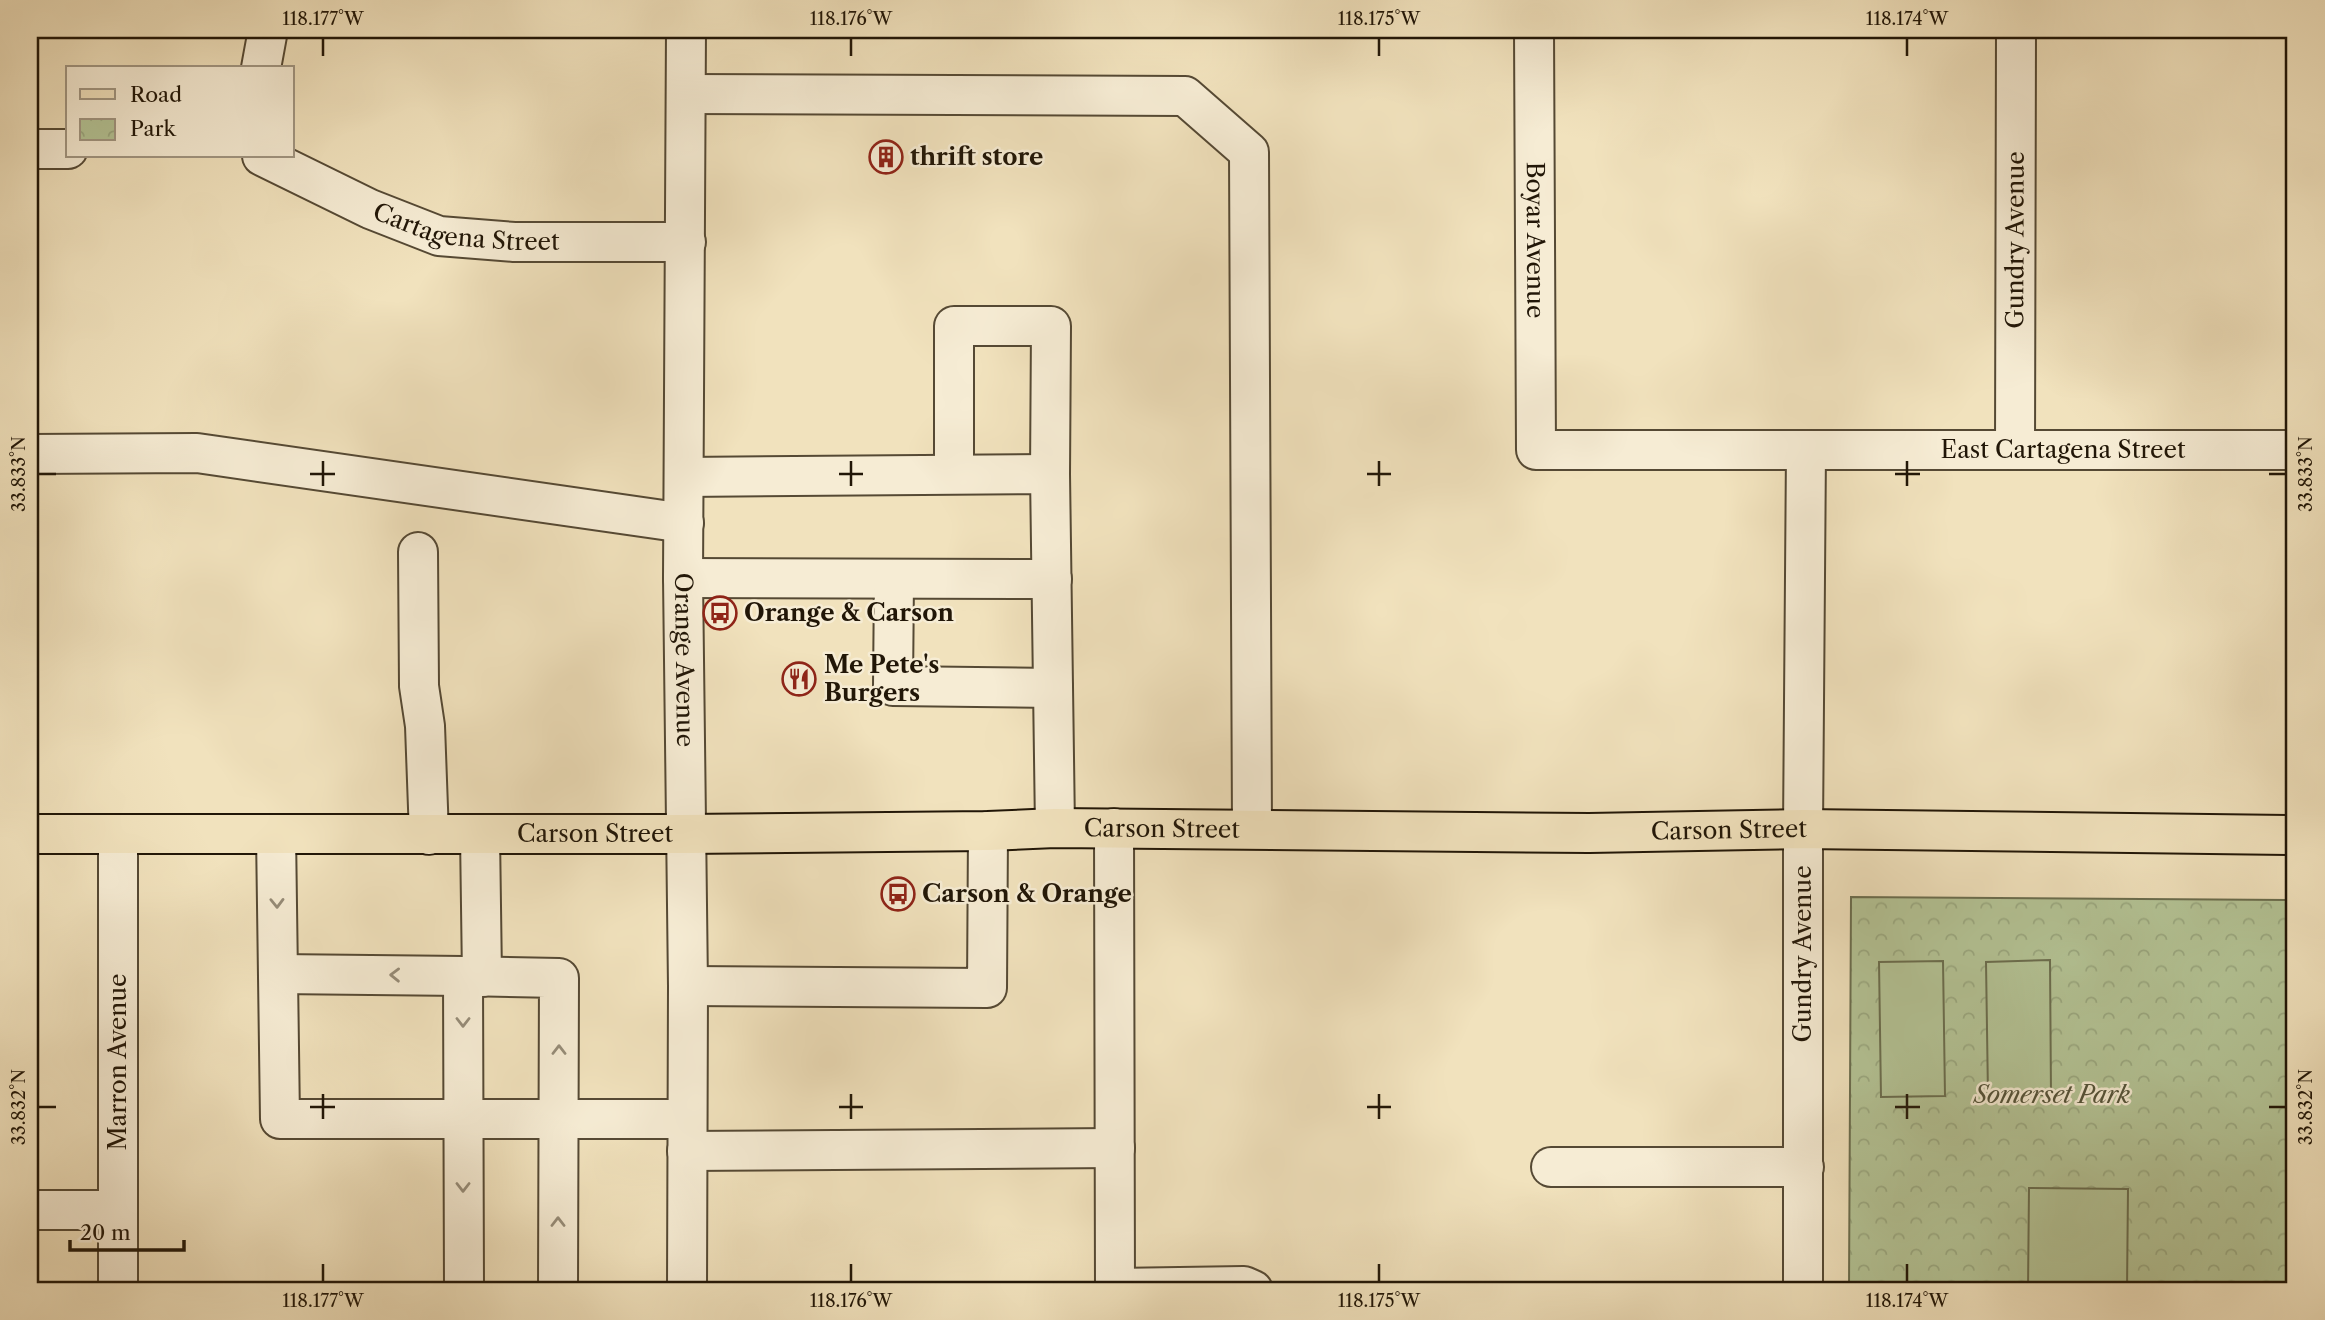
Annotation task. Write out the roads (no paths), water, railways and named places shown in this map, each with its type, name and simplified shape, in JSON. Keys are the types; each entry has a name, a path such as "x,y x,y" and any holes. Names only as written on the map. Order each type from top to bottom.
{"main road":[{"name":"Carson Street","path":"30,834 685,834 1114,828 1589,833 1803,829 2295,835"}],"street":[{"path":"261,66 268,30"},
{"name":"Orange Avenue","path":"686,30 683,578 688,986 687,1290"},
{"name":"Boyar Avenue","path":"1534,30 1536,450"},
{"name":"Gundry Avenue","path":"2015,450 2016,30"},
{"path":"686,94 1185,96 1249,152 1252,829"},
{"path":"30,149 66,149"},
{"name":"Cartagena Street","path":"266,158 370,209 439,236 514,242 686,242"},
{"path":"954,474 954,326 1051,326 1050,474 1055,828"},
{"name":"East Cartagena Street","path":"1536,450 2295,450"},
{"name":"Gundry Avenue","path":"1803,1290 1806,450"},
{"path":"30,454 197,453 684,523"},
{"path":"684,478 1050,474"},
{"path":"418,552 419,686 425,726 429,835"},
{"path":"683,578 1052,579"},
{"path":"894,579 893,686 1053,688"},
{"path":"1114,828 1115,1289 1244,1286 1253,1290"},
{"path":"688,986 987,988 988,831"},
{"name":"Marron Avenue","path":"118,834 118,1290"},
{"path":"276,834 280,1119 559,1119 687,1135 1115,1148"},
{"path":"464,1290 463,1119 480,835"},
{"path":"278,974 559,978 558,1290"},
{"path":"1551,1167 1804,1167"},
{"path":"30,1210 117,1210"}],"place":[{"name":"thrift store","path":"886,157"},
{"name":"Orange & Carson","path":"720,613"},
{"name":"Me Pete's Burgers","path":"799,679"},
{"name":"Carson & Orange","path":"898,894"}],"park label":[{"name":"Somerset Park","path":"2052,1095"}]}
